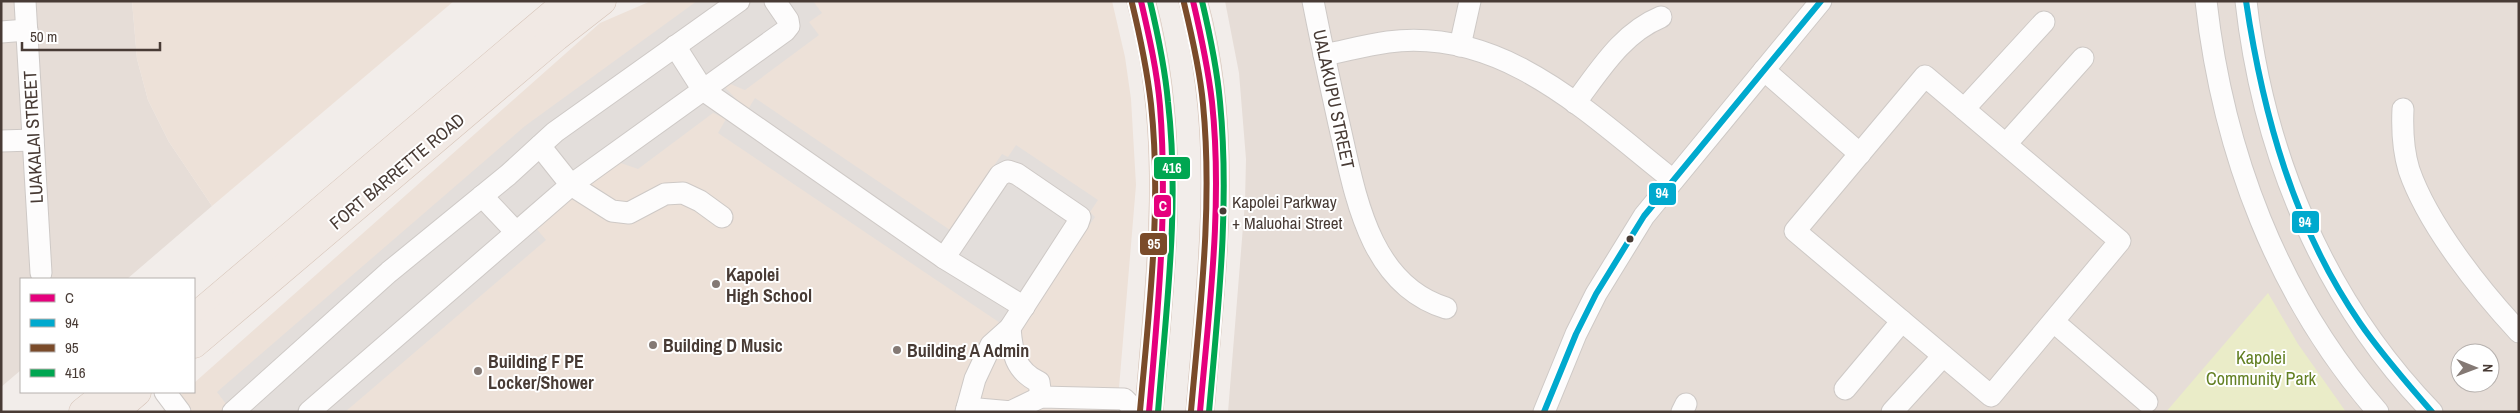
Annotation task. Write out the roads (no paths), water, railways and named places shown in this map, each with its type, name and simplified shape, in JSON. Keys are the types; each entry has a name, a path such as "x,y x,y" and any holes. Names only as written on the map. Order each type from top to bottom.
{"main road":[{"name":"FORT BARRETTE ROAD","path":"195,317 568,1"},
{"name":"FORT BARRETTE ROAD","path":"195,343 556,37 602,1"},
{"path":"1141,1 1160,97 1165,172 1162,249 1149,412"},
{"path":"1194,1 1210,90 1216,172 1213,252 1200,412"},
{"path":"83,412 107,393"},
{"path":"114,412 136,393"}],"street":[{"name":"LUAKALAI STREET","path":"25,1 41,273"},
{"path":"238,410 279,368 555,132 739,1"},
{"path":"309,412 570,185 785,31 789,26 788,20 774,1"},
{"name":"UALAKUPU STREET","path":"1313,1 1353,188 1367,230 1377,249 1405,287 1427,301 1446,308"},
{"path":"1460,46 1470,1"},
{"path":"1544,412 1576,334 1596,294 1644,216 1821,1"},
{"path":"2206,1 2212,51 2226,121 2257,213 2287,277 2318,331 2343,368 2378,412"},
{"path":"2246,1 2256,70 2267,118 2294,198 2311,236 2330,273 2370,337 2401,378 2432,412"},
{"path":"1575,103 1623,41 1640,27 1661,17"},
{"path":"1964,109 2044,22"},
{"path":"1,32 27,30"},
{"path":"1324,55 1388,42 1436,42 1484,52 1525,69 1575,103 1673,180"},
{"path":"675,46 703,90 944,258 1024,307"},
{"path":"2006,144 2083,58"},
{"path":"1764,70 1860,154"},
{"path":"1925,76 1964,109 2120,241 1991,396 1796,231 1925,76"},
{"path":"2403,110 2406,159 2424,202 2459,258 2515,319"},
{"path":"1,141 33,140"},
{"path":"540,146 570,185 612,211 630,213 665,194 683,193 700,201 722,217"},
{"path":"944,258 1000,175 1008,171 1017,174 1080,217 1078,223 1010,328 991,345 974,379 966,410 1012,412 1041,397 1124,399 1138,412"},
{"path":"482,196 516,232"},
{"path":"1845,389 1902,321"},
{"path":"2054,322 2148,402"},
{"path":"1010,328 1015,361 1026,374 1039,382 1041,397"},
{"path":"1892,412 1943,356"},
{"path":"165,393 180,412"}],"place":[{"name":"Kapolei Parkway + Maluohai Street","path":"1223,211"},
{"name":"Kapolei High School","path":"716,284"},
{"name":"Building D Music","path":"653,345"},
{"name":"Building A Admin","path":"897,350"},
{"name":"Building F PE Locker/Shower","path":"478,371"}],"park label":[{"name":"Kapolei Community Park","path":"2261,367"}]}
